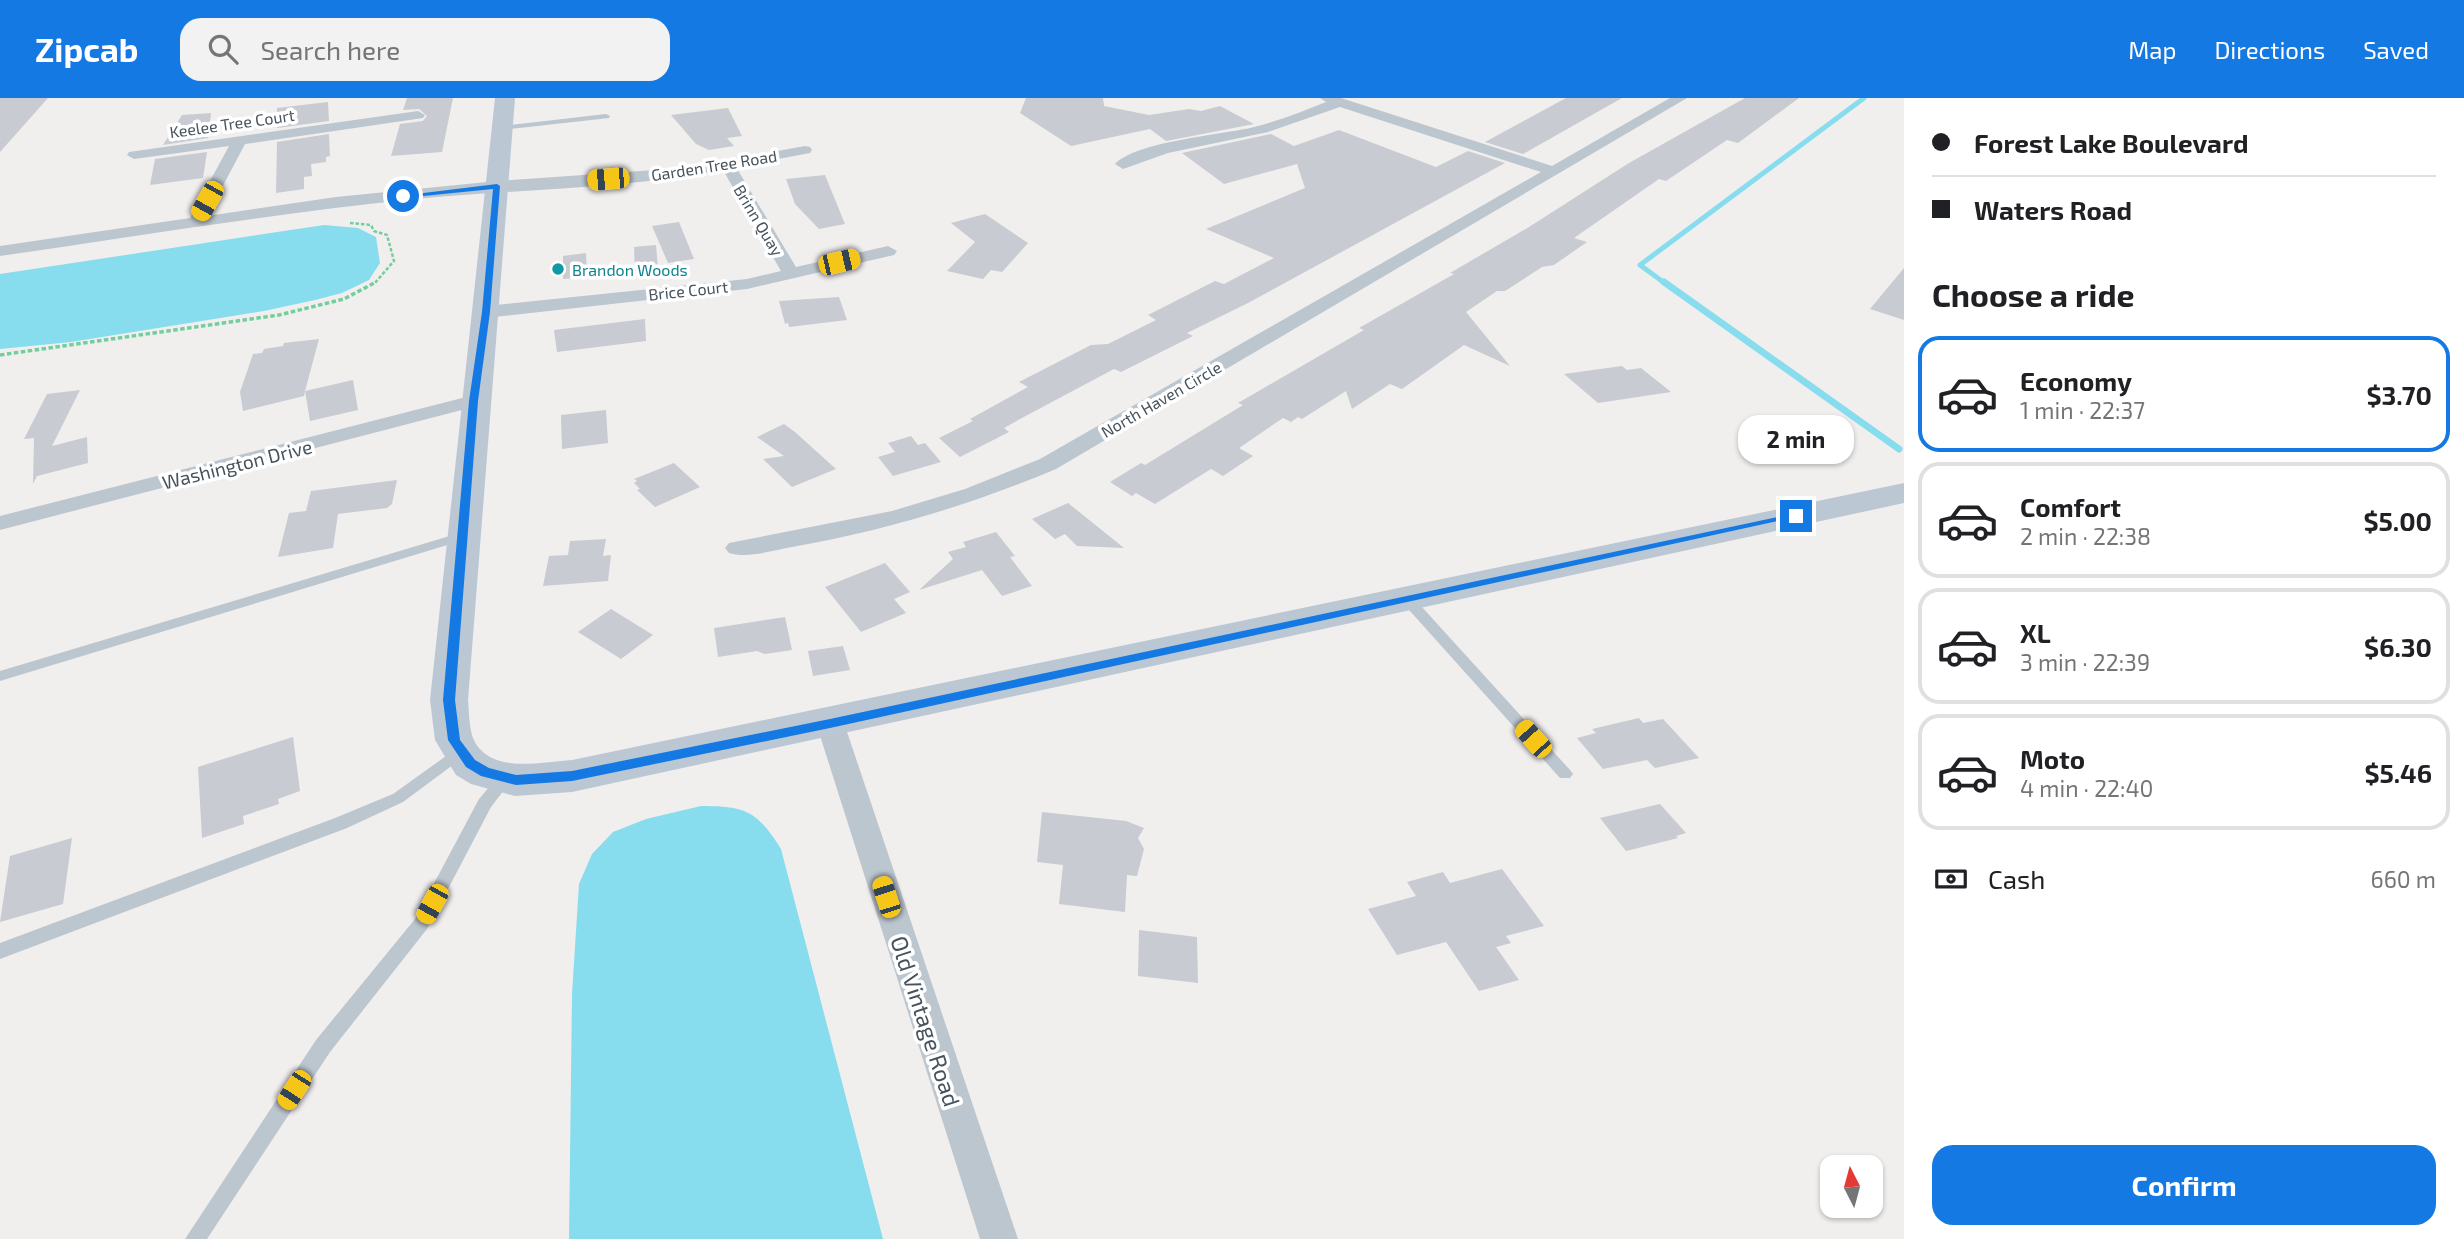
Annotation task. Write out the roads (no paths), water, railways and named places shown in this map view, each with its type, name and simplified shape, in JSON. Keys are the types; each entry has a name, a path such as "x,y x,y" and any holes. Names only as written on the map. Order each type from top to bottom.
{"street":[{"name":"North Haven Circle","path":"737,548 905,515 958,499 1048,464 1680,98"},
{"path":"1123,164 1149,151 1240,135 1305,116 1333,100 1553,171"},
{"path":"503,113 486,312 474,401 449,700 454,740 470,764 485,772 506,777 541,779 572,776 1904,493"},
{"name":"Keelee Tree Court","path":"134,155 418,115"},
{"path":"196,222 240,140"},
{"name":"Garden Tree Road","path":"0,251 336,202 497,186 669,174 728,166 805,150"},
{"name":"Brinn Quay","path":"728,166 791,274"},
{"name":"Brice Court","path":"486,312 747,284 888,251"},
{"name":"Washington Drive","path":"0,523 474,401"},
{"name":"Old Vintage Road","path":"830,723 999,1239"}],"lane":[{"path":"503,113 606,116"},
{"path":"0,676 463,536"},
{"path":"1406,598 1565,774"},
{"path":"0,951 341,823 398,798 460,752"},
{"path":"195,1239 323,1046 421,924 485,803 506,777"}],"water":[{"path":"324,225 358,228 376,237 380,263 369,280 342,293 264,311 71,342 0,349 0,274"},
{"path":"701,806 729,807 749,813 765,826 781,849 883,1239 569,1239 572,994 579,884 592,854 613,832 646,819"}],"waterway":[{"path":"1666,284 1640,265 1864,98"},
{"path":"1664,282 1899,449"}],"place":[{"name":"Brandon Woods","path":"558,269"}]}
